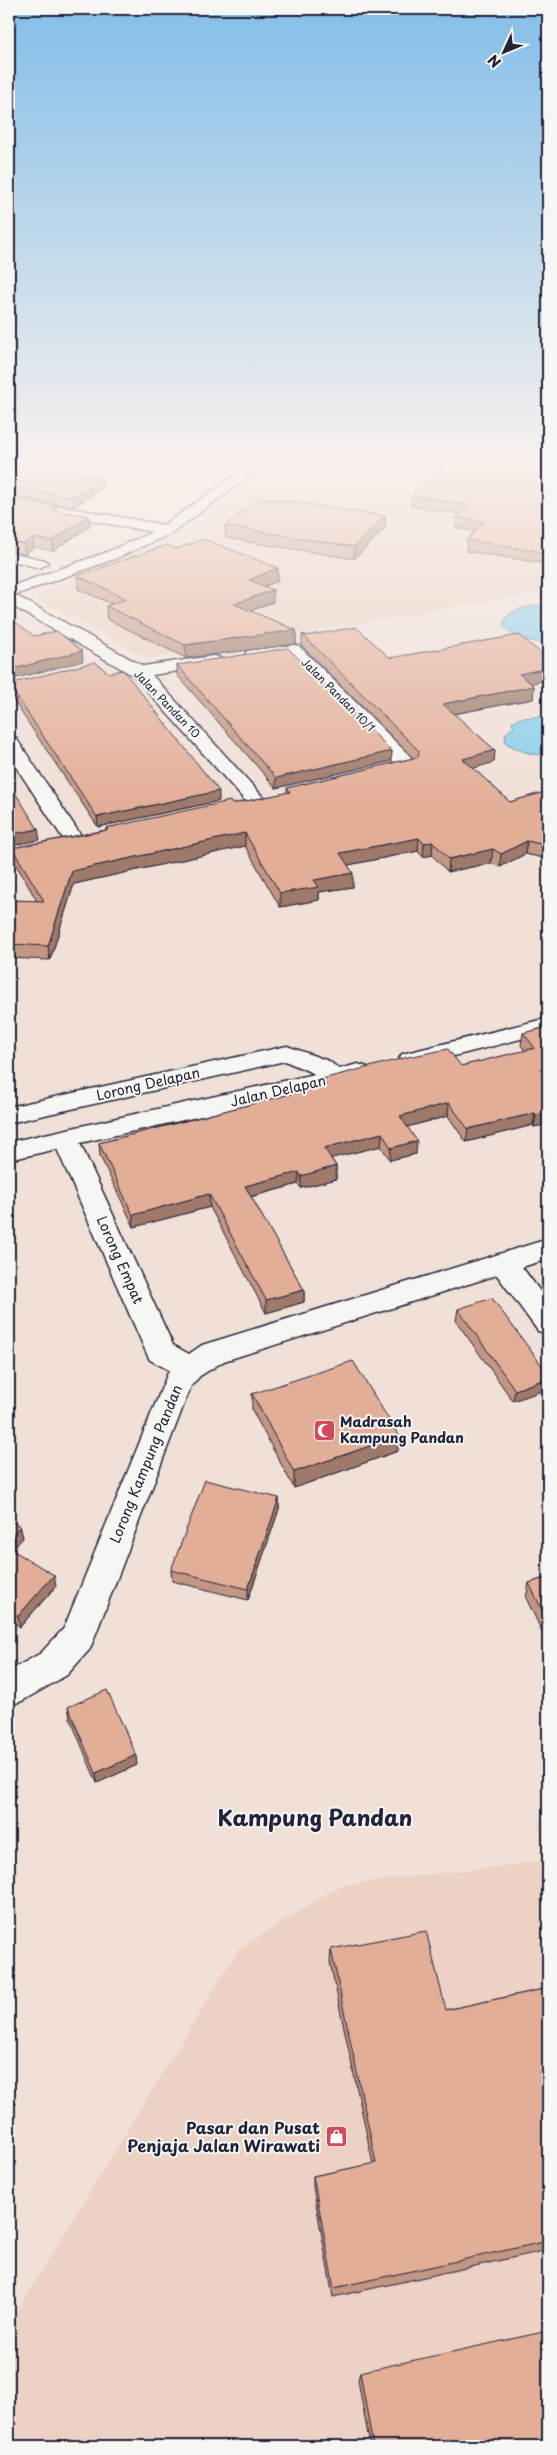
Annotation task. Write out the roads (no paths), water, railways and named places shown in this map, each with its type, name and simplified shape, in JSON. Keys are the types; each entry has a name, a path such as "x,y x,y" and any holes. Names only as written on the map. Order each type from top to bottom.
{"street":[{"path":"9,592 52,577"},
{"name":"Jalan Pandan 10","path":"9,598 140,672 257,800"},
{"path":"9,615 30,610"},
{"name":"Jalan Pandan 10/1","path":"140,672 293,650 399,767"},
{"path":"90,666 117,658"},
{"path":"9,742 64,842 93,836"},
{"name":"Jalan Delapan","path":"66,1138 336,1078 548,1025"},
{"name":"Lorong Delapan","path":"9,1115 287,1053 320,1066 336,1078"},
{"path":"9,1151 66,1138"},
{"name":"Lorong Empat","path":"66,1138 161,1352 189,1368"},
{"name":"Lorong Kampung Pandan","path":"9,1689 54,1664 78,1638 178,1380 189,1368 213,1354 548,1250"},
{"path":"503,1263 548,1324"}],"water":[{"path":"534,606 548,606 548,643 529,641 517,636 503,624 511,613"},
{"path":"548,716 548,755 526,752 506,743 505,734 514,727 512,722 521,718"}],"place":[{"name":"Madrasah Kampung Pandan","path":"324,1430"},
{"name":"Pasar dan Pusat Penjaja Jalan Wirawati","path":"336,2137"}],"district":[{"name":"Kampung Pandan","path":"315,1818"}]}
